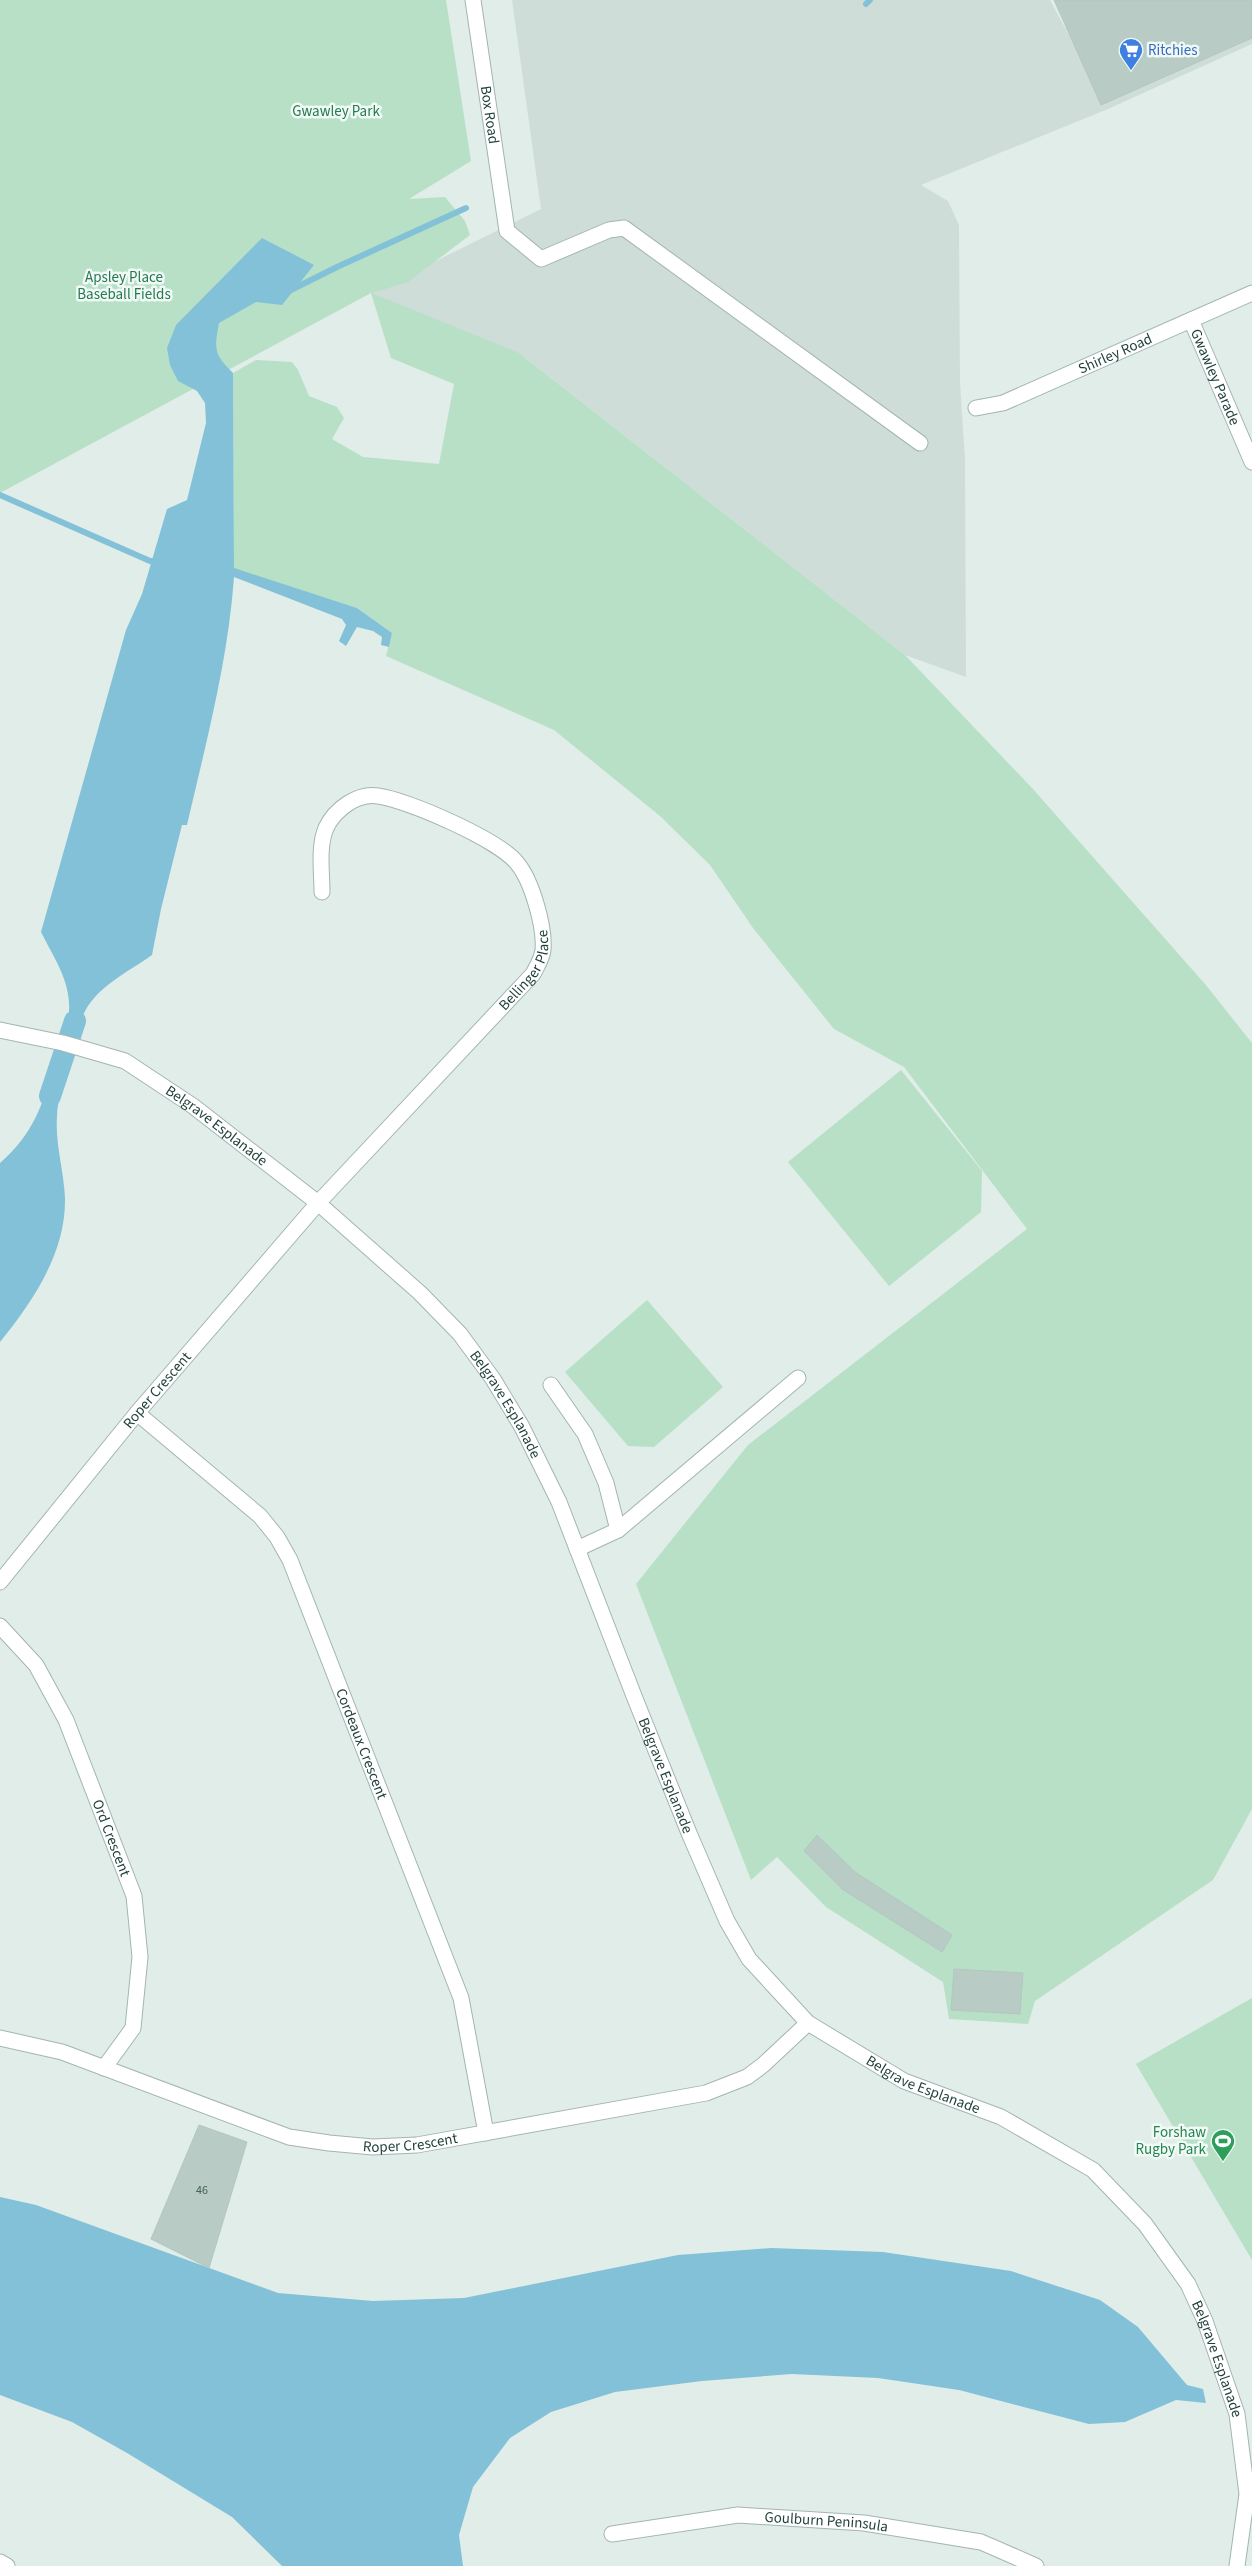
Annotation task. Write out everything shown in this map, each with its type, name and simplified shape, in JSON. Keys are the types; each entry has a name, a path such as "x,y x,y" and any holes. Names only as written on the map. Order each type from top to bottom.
{"street":[{"name":"Box Road","path":"473,0 507,231 542,259 610,230 624,228 920,443"},
{"name":"Shirley Road","path":"976,408 1003,403 1252,293"},
{"name":"Gwawley Parade","path":"1191,320 1252,462"},
{"name":"Bellinger Place","path":"318,1203 533,974 543,951 543,934 526,879 518,864 506,852 492,842 455,824 378,796 364,797 342,807 326,828 321,854 322,892"},
{"name":"Belgrave Esplanade","path":"0,1030 69,1044 125,1061 192,1106 318,1203 420,1293 465,1342 493,1379 522,1426 560,1502 634,1696 727,1920 749,1958 808,2023 904,2081 1001,2117 1093,2170 1145,2224 1188,2284 1208,2330 1238,2414 1247,2494 1237,2566"},
{"name":"Roper Crescent","path":"0,1582 137,1414 318,1203"},
{"path":"578,1549 618,1530 798,1378"},
{"path":"551,1385 588,1443 606,1483 618,1530"},
{"name":"Cordeaux Crescent","path":"137,1414 260,1516 277,1537 290,1560 460,1998 486,2133"},
{"name":"Ord Crescent","path":"0,1626 36,1665 66,1720 134,1896 140,1957 133,2028 104,2068"},
{"name":"Roper Crescent","path":"0,2038 62,2052 289,2137 329,2144 373,2147 417,2145 706,2093 752,2073 808,2023"},
{"name":"Goulburn Peninsula","path":"612,2534 738,2515 864,2523 981,2542 1036,2566"},
{"path":"0,2562 7,2566"}],"shaded area":[{"path":"512,0 1050,0 1104,100 1252,0 1252,44 1108,109 921,185 948,201 959,225 960,383 965,460 966,677 905,655 523,356 371,293 541,209"}],"green space":[{"path":"0,0 446,0 471,161 409,199 445,197 465,221 470,235 408,282 372,293 519,353 905,655 1032,788 1205,984 1252,1043 1252,1809 1213,1880 1035,2001 1028,2024 949,2019 943,1982 826,1907 777,1857 751,1880 636,1584 748,1445 1027,1229 904,1067 834,1029 753,928 710,865 660,816 554,730 386,656 392,633 357,608 234,569 233,373 256,360 292,362 298,370 309,396 337,407 344,418 332,439 363,457 439,464 454,384 391,358 371,293 0,493"},
{"path":"901,1070 982,1171 981,1212 889,1286 788,1162"},
{"path":"647,1300 723,1387 654,1447 628,1446 565,1372"},
{"name":"Forshaw Rugby Park","path":"1252,1998 1252,2260 1136,2064"}],"water":[{"path":"262,238 314,265 282,305 256,302 219,323 216,340 217,351 222,361 233,373 234,568 357,608 392,633 389,647 381,645 382,637 373,631 357,627 346,646 339,641 346,625 342,619 234,577 222,671 187,825 182,825 161,909 152,955 100,991 85,1011 81,1022 68,1020 69,1008 66,985 58,964 41,932 126,630 142,594 167,509 187,500 206,423 205,403 197,391 178,381 170,365 167,348 176,325"},
{"path":"55,1066 68,1069 57,1111 57,1137 65,1198 64,1218 54,1257 45,1275 24,1310 0,1342 0,1163 12,1152 29,1130 40,1107"},
{"path":"0,2197 36,2205 278,2293 373,2301 464,2298 678,2255 771,2248 883,2252 1011,2271 1100,2300 1138,2327 1187,2385 1203,2389 1206,2403 1176,2400 1125,2422 1089,2424 959,2390 878,2378 792,2374 702,2381 615,2392 551,2412 510,2438 473,2487 459,2535 463,2566 282,2566 232,2517 127,2453 72,2422 0,2395"}],"building":[{"name":"Ritchies","path":"1054,0 1252,0 1252,38 1101,105"},
{"path":"817,1835 855,1872 952,1935 942,1952 842,1889 804,1851"},
{"path":"954,1969 1023,1973 1020,2014 951,2010"},
{"path":"199,2125 247,2142 209,2268 151,2239"}],"waterway":[{"path":"866,4 870,0"},
{"path":"289,291 466,208"},
{"path":"0,495 150,561 157,561"},
{"path":"50,1096 75,1021"}],"place":[{"name":"Ritchies","path":"1131,71"},
{"name":"Forshaw Rugby Park","path":"1223,2162"}],"park label":[{"name":"Gwawley Park","path":"336,111"},
{"name":"Apsley Place Baseball Fields","path":"124,286"}]}
